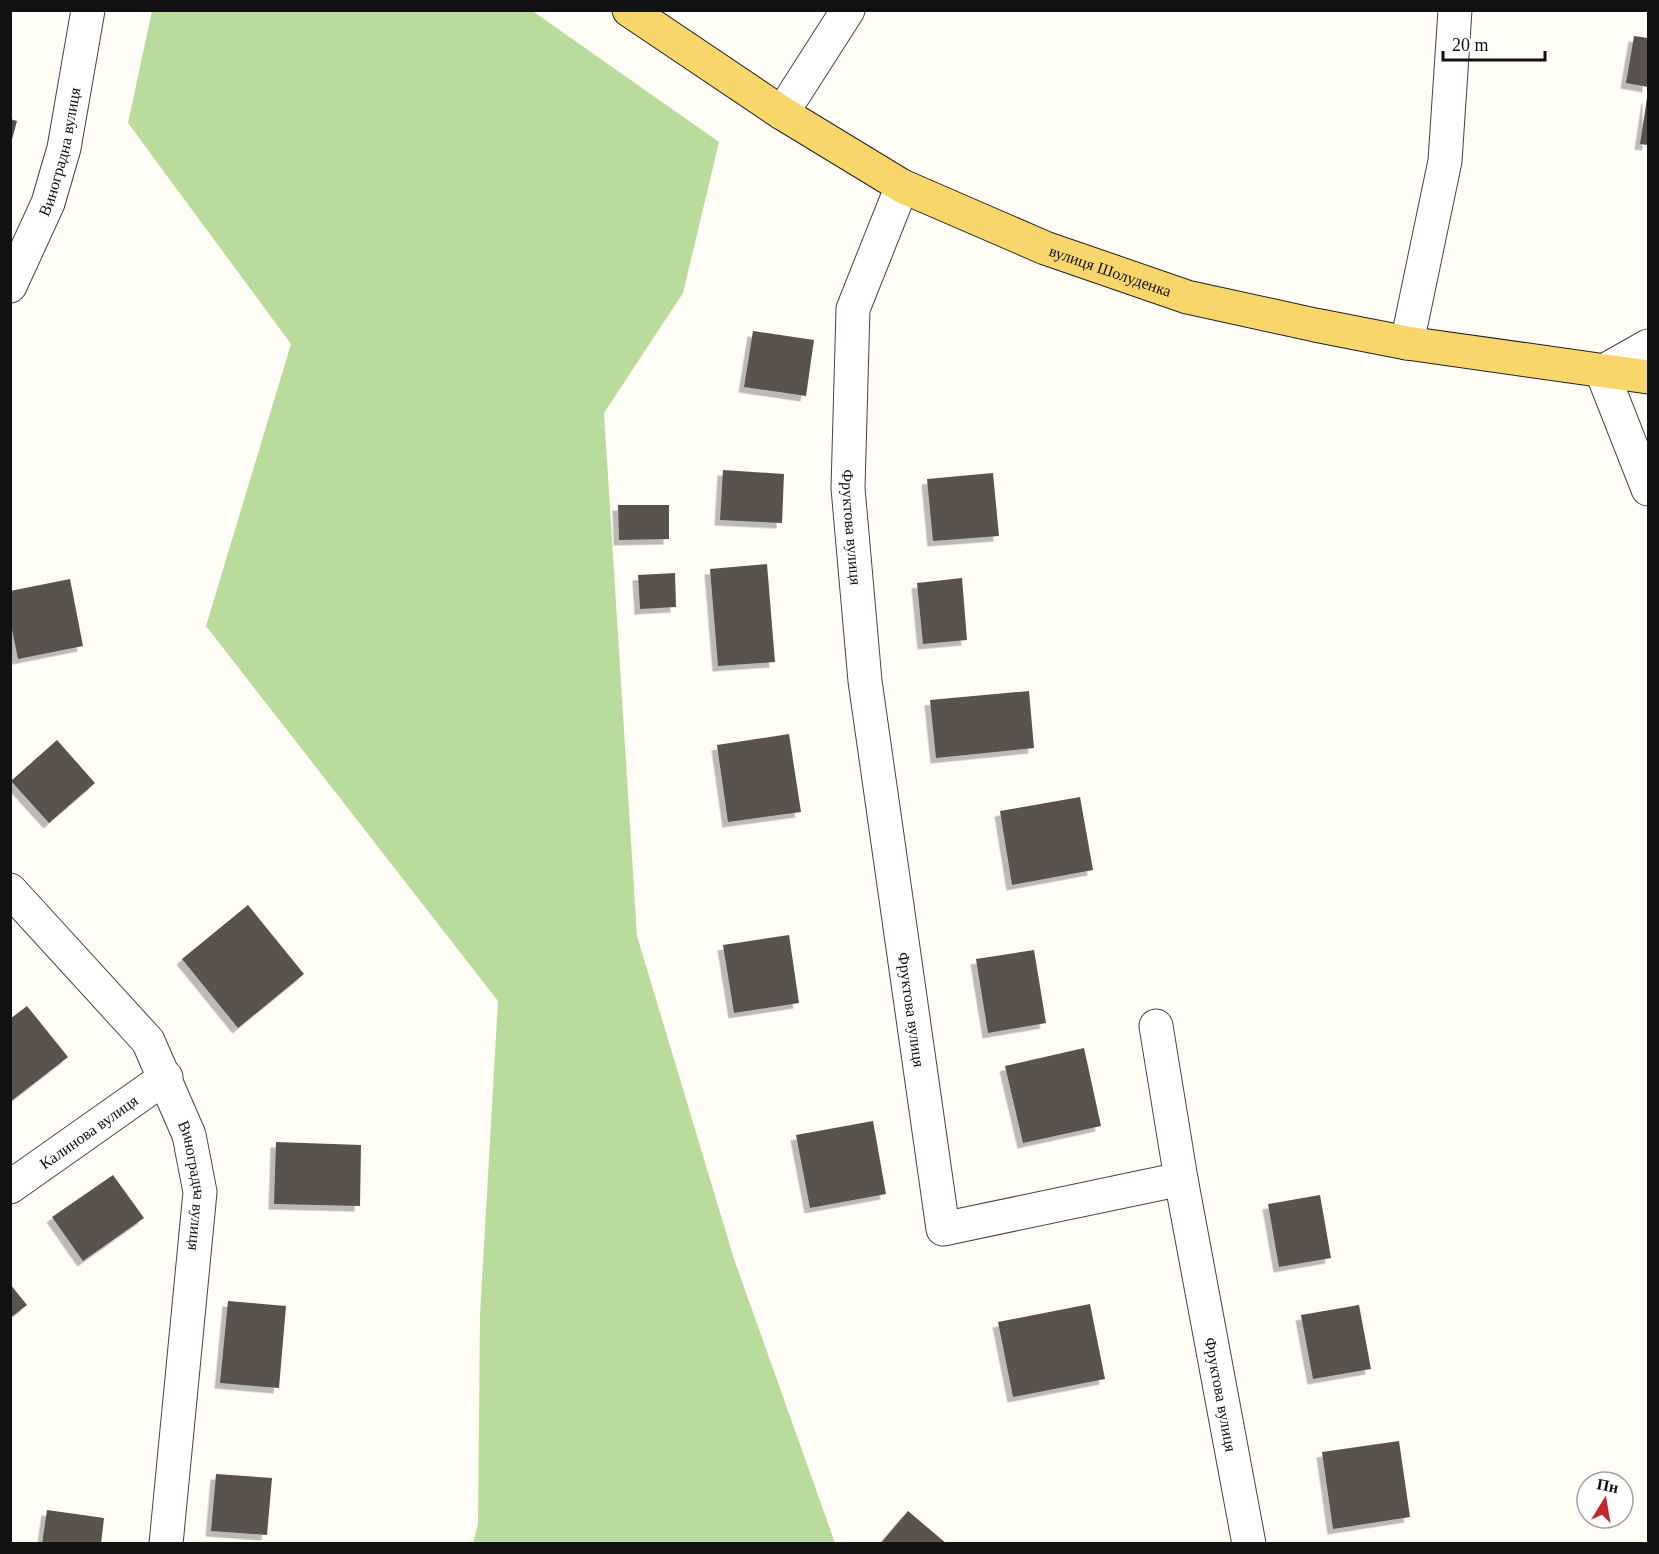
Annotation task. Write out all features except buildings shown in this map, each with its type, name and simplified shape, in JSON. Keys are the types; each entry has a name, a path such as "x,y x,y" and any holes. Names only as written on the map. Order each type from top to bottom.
{"main road":[{"name":"вулиця Шолуденка","path":"629,10 782,113 902,186 1046,248 1187,297 1407,343 1648,377"}],"street":[{"name":"Виноградна вулиця","path":"13,274 48,203 64,148 88,10"},
{"path":"782,113 848,10"},
{"path":"1407,343 1445,161 1455,10"},
{"name":"Фруктова вулиця","path":"902,186 853,309 848,488 865,681 944,1229 1181,1179 1249,1544"},
{"path":"1648,346 1602,372 1648,489"},
{"name":"Виноградна вулиця","path":"10,890 148,1041 166,1077 189,1135 200,1192 166,1544"},
{"path":"1156,1026 1181,1179"},
{"name":"Калинова вулиця","path":"10,1187 166,1077"}],"green space":[{"path":"531,10 719,142 683,293 604,413 637,936 734,1259 835,1543 473,1543 478,1524 480,1315 498,1001 206,626 291,344 128,123 152,11"}]}
